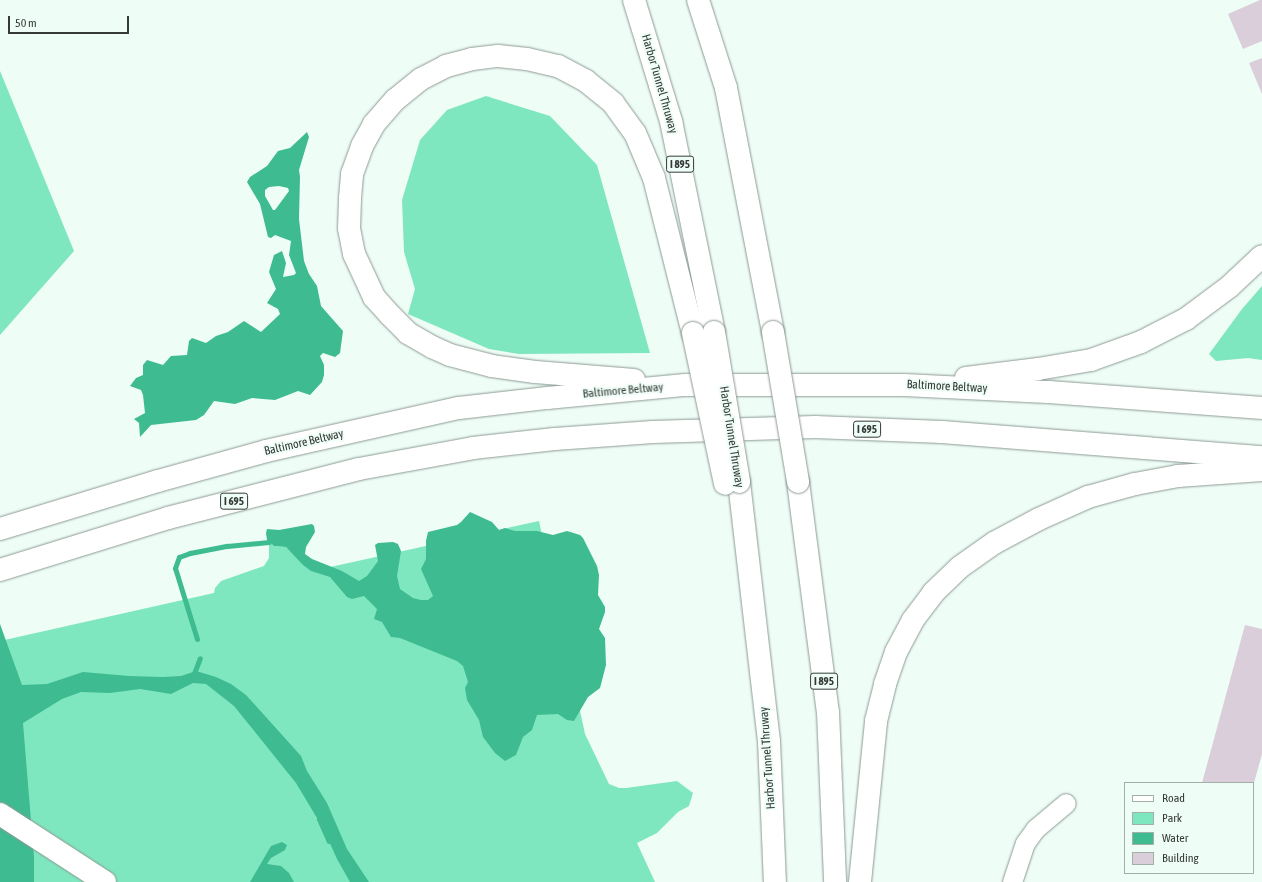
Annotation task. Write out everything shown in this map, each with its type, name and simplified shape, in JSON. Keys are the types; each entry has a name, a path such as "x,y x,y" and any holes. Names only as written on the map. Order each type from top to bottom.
{"main road":[{"name":"Harbor Tunnel Thruway","path":"634,0 671,121 703,332 732,483 756,629 769,741 775,882"},
{"name":"I 895","path":"698,0 726,88 774,332 798,482 828,712 835,882"},
{"path":"685,385 577,374 535,372 492,366 450,355 432,347 408,333 374,297 354,254 349,228 352,174 362,146 374,124 395,100 421,79 446,66 472,59 498,56 527,59 558,66 586,82 614,103 635,133 654,178 703,332"},
{"path":"904,385 1038,369 1091,360 1141,342 1186,319 1229,287 1262,256"},
{"name":"Baltimore Beltway","path":"0,529 158,481 266,451 459,408 685,385 904,385 1050,392 1262,408"},
{"name":"I 695","path":"0,570 168,518 359,469 473,448 555,439 653,432 815,427 942,432 1262,457"},
{"path":"860,882 876,721 885,684 899,646 913,620 933,593 960,567 994,543 1039,519 1088,497 1135,484 1178,476 1262,470"},
{"path":"0,814 75,861 105,882"}],"street":[{"path":"1012,882 1025,843 1032,833 1066,803"}],"green space":[{"path":"0,71 74,251 0,335"},
{"path":"486,96 550,116 597,165 650,353 519,354 489,349 408,314 415,289 404,252 402,200 420,140 447,110"},
{"path":"1262,286 1262,360 1248,358 1216,361 1209,354 1242,309"},
{"path":"539,521 585,734 609,784 619,788 626,788 677,781 693,793 689,806 678,812 657,833 637,843 655,882 0,882 0,641 214,593 215,588 221,581 264,566 269,558 269,542 274,546 286,547 312,571"}],"water":[{"path":"307,132 309,137 299,170 299,219 304,261 309,274 317,286 321,306 343,331 340,353 335,357 323,353 320,356 324,365 324,375 322,382 310,395 298,391 275,400 252,398 235,404 214,401 204,415 196,420 151,425 140,437 139,423 134,419 145,413 143,395 141,390 130,386 136,378 143,375 143,365 147,360 163,365 171,356 187,355 189,341 192,338 206,343 216,336 228,332 244,321 261,332 280,314 278,309 267,303 276,289 269,272 274,255 282,251 286,263 283,277 294,275 296,273 289,255 291,241 275,235 271,238 268,237 260,204 247,182 250,177 267,166 278,151 290,148","holes":["279,186 288,188 289,191 275,210 273,210 265,196 265,190 269,187"]},
{"path":"470,512 492,522 499,530 505,528 515,531 537,531 553,535 567,531 580,535 597,566 599,575 598,595 605,607 605,612 599,629 605,638 606,665 600,688 588,697 574,721 567,720 558,714 537,715 532,730 523,737 516,755 505,761 495,753 483,737 479,720 467,700 465,688 468,682 463,666 457,661 400,638 391,637 382,622 374,619 377,609 364,596 352,599 347,597 330,577 311,571 303,565 286,547 274,546 267,540 266,533 267,529 279,530 312,524 315,532 306,547 305,554 312,559 342,571 359,581 367,576 378,561 375,545 378,543 393,542 398,544 401,551 397,576 400,589 413,598 428,600 433,596 421,569 426,559 426,541 428,532 457,525"},
{"path":"0,624 22,685 47,684 83,672 163,677 181,676 196,671 216,677 231,684 246,695 301,756 307,771 327,803 347,849 369,882 350,882 337,859 323,828 296,783 234,706 206,684 193,683 171,694 140,689 110,693 81,692 62,699 23,723 34,857 34,882 0,882"},
{"path":"282,842 287,845 285,850 271,858 267,864 281,866 289,873 294,882 250,882 271,846"}],"building":[{"path":"1262,0 1262,41 1243,49 1228,14"},
{"path":"1262,58 1262,94 1249,63"},
{"path":"1245,625 1262,629 1262,754 1254,783 1202,782"}],"waterway":[{"path":"197,639 175,568 179,557 190,553 227,546 269,542"},
{"path":"193,676 200,658"},
{"path":"319,819 329,841"}]}
